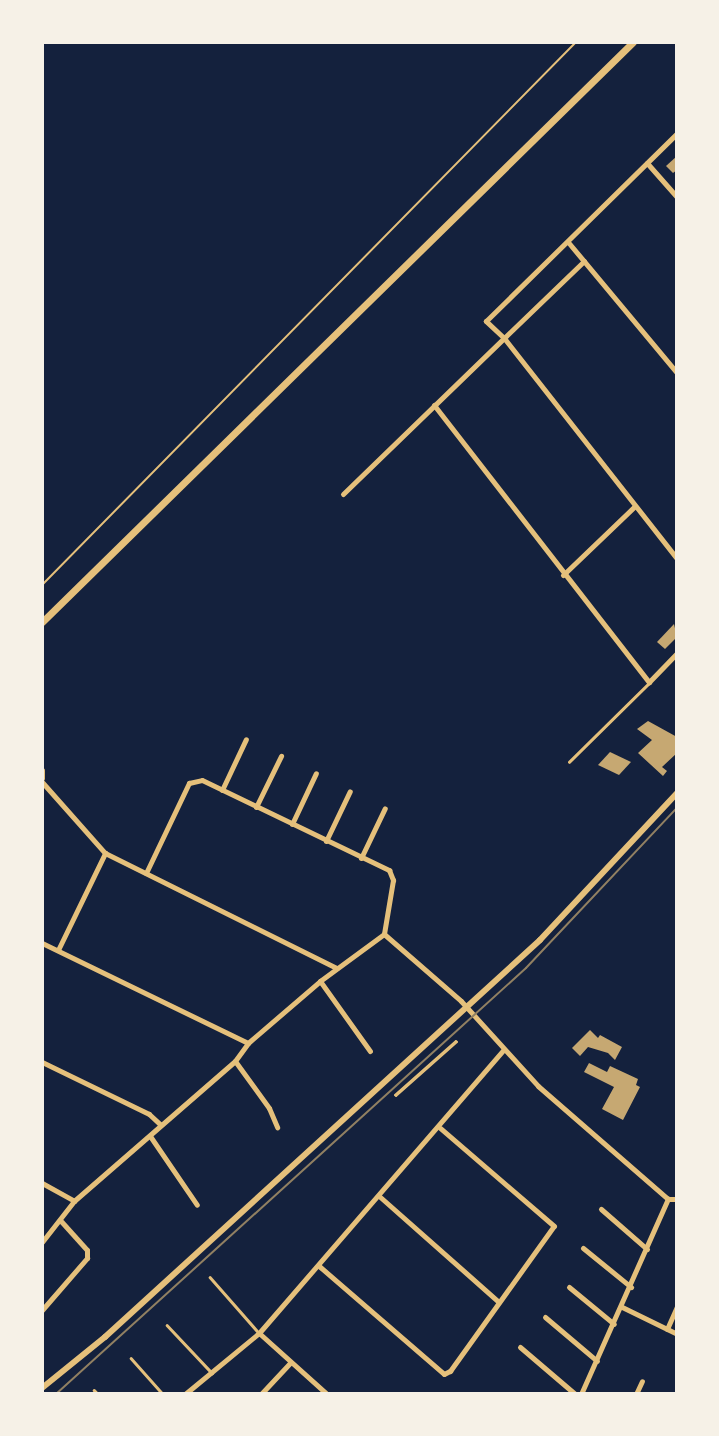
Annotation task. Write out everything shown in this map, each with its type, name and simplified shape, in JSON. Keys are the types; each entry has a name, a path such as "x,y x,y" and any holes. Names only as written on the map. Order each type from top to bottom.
{"main road":[{"path":"42,622 633,42"}],"street":[{"path":"677,133 486,321 504,338 573,422 634,507 677,559"},
{"path":"647,163 677,197"},
{"path":"568,242 677,373"},
{"path":"343,495 584,261"},
{"path":"434,405 563,575 649,682 677,653"},
{"path":"563,575 634,507"},
{"path":"222,790 246,739"},
{"path":"256,807 281,757"},
{"path":"42,770 42,780 105,853 337,968"},
{"path":"292,824 316,773"},
{"path":"42,1242 62,1222 74,1201 235,1060 248,1043 320,981 384,934 393,875 202,780 189,783 146,873"},
{"path":"326,841 351,791"},
{"path":"42,1388 467,1007 598,883 677,793"},
{"path":"361,858 385,808"},
{"path":"58,950 105,853"},
{"path":"384,934 467,1007 503,1049 668,1199 677,1199"},
{"path":"42,943 248,1043"},
{"path":"320,981 370,1051"},
{"path":"185,1394 259,1332 440,1128 503,1049"},
{"path":"235,1060 277,1127"},
{"path":"42,1062 149,1114 161,1125"},
{"path":"319,1266 444,1374 554,1226 440,1128"},
{"path":"150,1136 197,1205"},
{"path":"42,1183 74,1201"},
{"path":"379,1196 499,1302"},
{"path":"581,1394 668,1199"},
{"path":"601,1209 647,1249"},
{"path":"42,1310 87,1258 87,1250 62,1222"},
{"path":"583,1248 631,1287"},
{"path":"569,1287 614,1324"},
{"path":"622,1307 677,1334"},
{"path":"667,1329 677,1307"},
{"path":"545,1317 597,1361"},
{"path":"259,1332 319,1392 327,1394"},
{"path":"520,1347 575,1394"},
{"path":"261,1394 290,1363"},
{"path":"42,1382 59,1373"},
{"path":"636,1394 642,1381"}],"lane":[{"path":"569,762 649,682"},
{"path":"210,1277 259,1332"},
{"path":"167,1325 212,1373"},
{"path":"131,1357 163,1394"},
{"path":"94,1390 98,1394"}],"path":[{"path":"42,585 576,42"},
{"path":"456,1041 457,1042 396,1097 456,1041"}],"building":[{"path":"677,156 677,170 673,173 666,166"},
{"path":"674,624 677,637 665,649 657,642"},
{"path":"648,721 677,737 677,753 662,767 667,771 663,776 638,753 652,740 637,729"},
{"path":"610,752 631,762 619,775 598,765"},
{"path":"590,1030 598,1038 600,1035 622,1047 615,1060 608,1053 588,1047 580,1056 572,1048"},
{"path":"589,1063 607,1072 610,1066 638,1079 636,1085 640,1087 623,1120 602,1109 614,1087 584,1072"}],"tram line":[{"path":"56,1394 526,968 677,808"}]}
